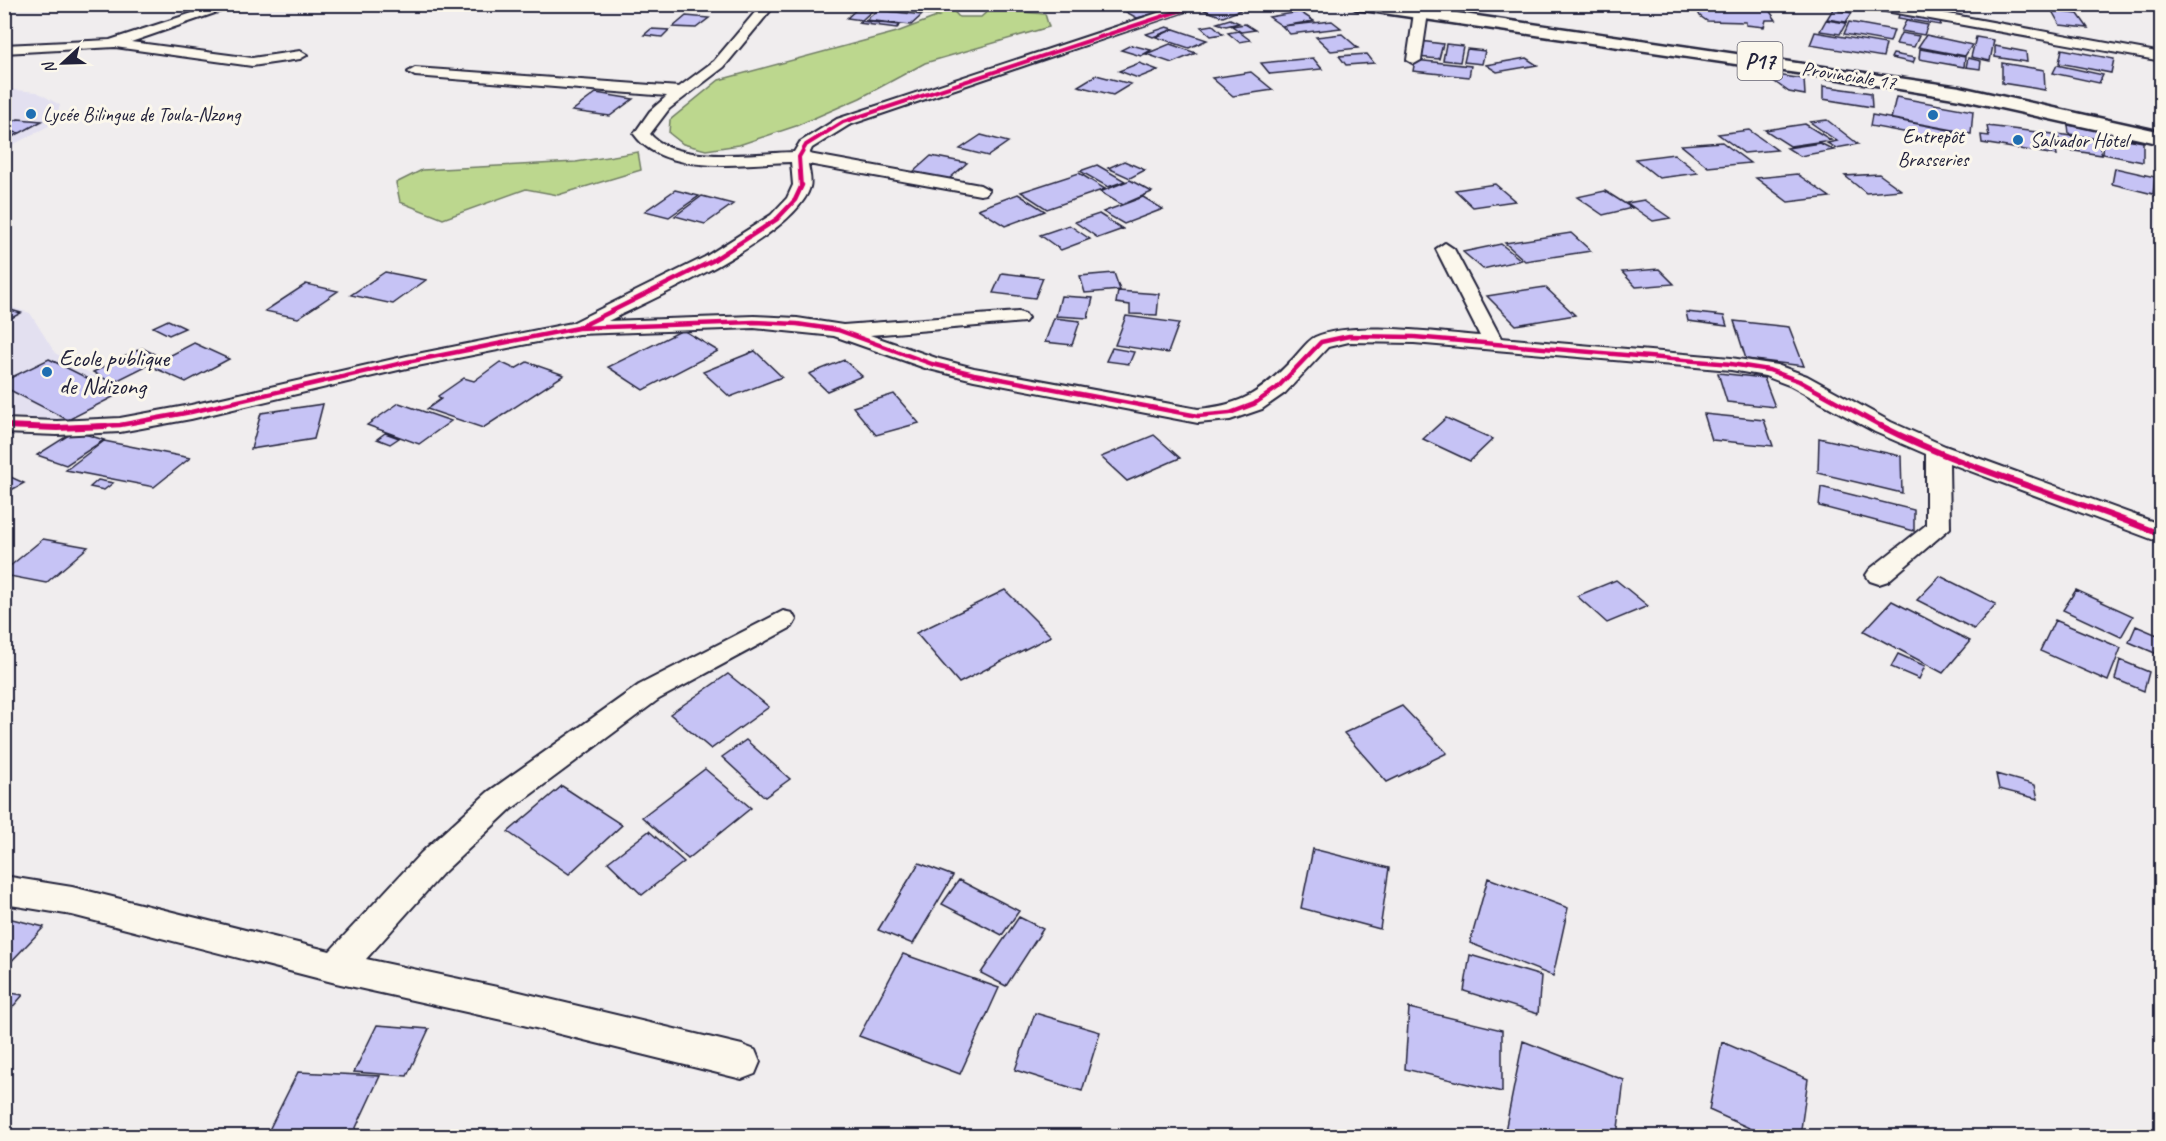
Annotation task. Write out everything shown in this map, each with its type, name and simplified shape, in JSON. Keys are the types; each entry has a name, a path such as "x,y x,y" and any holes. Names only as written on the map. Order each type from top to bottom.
{"main road":[{"name":"Provinciale 17","path":"1356,4 1670,48 1960,93 2162,138"}],"street":[{"path":"111,44 235,4"},
{"path":"770,4 711,71 680,92 648,122 642,134 651,145 669,154 696,159 799,157 980,190"},
{"path":"578,328 712,261 777,219 795,201 802,184 799,157 806,145 843,122 970,79 1151,23 1200,4"},
{"path":"1869,4 2162,57"},
{"path":"1414,60 1420,14"},
{"path":"4,49 111,44 252,62 300,55"},
{"path":"415,72 680,92"},
{"path":"1445,249 1494,344"},
{"path":"4,426 57,428 120,424 191,412 407,362 578,328 754,322 838,330 1018,318"},
{"path":"838,330 932,364 1198,416 1230,413 1254,404 1277,388 1321,342 1349,336 1414,337 1769,370 1799,381 1883,427 1937,451 2090,505 2162,535"},
{"path":"1879,575 1938,528 1937,451"},
{"path":"336,968 432,863 498,801 649,692 783,620"},
{"path":"4,890 72,901 336,968 511,1006 741,1062"}],"shaded area":[{"name":"Lycée Bilingue de Toula-Nzong","path":"5,89 37,92 60,105 54,123 5,149"},
{"name":"Ecole publique de Ndizong","path":"4,305 30,313 55,353 122,392 68,420 5,416"}],"green space":[{"path":"863,5 948,5 959,17 981,17 990,9 1045,14 1049,27 925,63 860,98 796,126 739,145 706,150 683,144 669,133 670,120 719,80 897,32 939,16"},
{"path":"638,152 641,170 558,195 526,189 443,219 400,202 396,183 422,170 576,162"}],"building":[{"path":"124,4 158,4 154,7 120,8"},
{"path":"1134,4 1159,4 1170,10 1137,18 1119,8"},
{"path":"1219,4 1250,6 1223,17 1204,10"},
{"path":"1507,4 1550,4 1552,7 1509,7"},
{"path":"1718,5 1769,10 1776,20 1766,20 1764,27 1746,25 1746,22 1707,21 1698,12 1702,9 1719,10"},
{"path":"859,7 874,9 862,20 847,18"},
{"path":"1833,9 1852,13 1846,22 1827,19"},
{"path":"878,10 922,15 911,25 866,20"},
{"path":"2052,11 2078,14 2088,28 2060,25"},
{"path":"1300,12 1314,21 1282,26 1269,17"},
{"path":"1900,12 1942,19 1940,25 1898,18"},
{"path":"686,16 709,18 696,28 673,27"},
{"path":"1230,19 1239,23 1226,26 1217,23"},
{"path":"1826,20 1846,23 1840,34 1820,31"},
{"path":"861,21 900,25 897,28 858,23"},
{"path":"1332,21 1341,28 1290,34 1282,26"},
{"path":"1906,21 1928,25 1924,35 1901,31"},
{"path":"1849,22 1894,30 1890,42 1844,34"},
{"path":"1245,24 1255,30 1241,32 1232,26"},
{"path":"1213,25 1223,34 1211,36 1201,27"},
{"path":"1167,27 1174,29 1153,37 1146,34"},
{"path":"651,29 669,30 662,37 644,35"},
{"path":"1174,29 1207,40 1189,48 1156,37"},
{"path":"1238,31 1250,40 1239,42 1228,33"},
{"path":"1815,32 1886,44 1883,57 1810,45"},
{"path":"1901,33 1919,36 1914,47 1896,44"},
{"path":"1342,34 1358,48 1331,51 1316,37"},
{"path":"1926,35 1972,45 1965,56 1918,47"},
{"path":"1976,37 1994,40 1990,61 1971,57"},
{"path":"1420,41 1443,44 1439,59 1417,57"},
{"path":"1170,44 1196,53 1172,63 1146,54"},
{"path":"1446,44 1463,46 1460,62 1443,60"},
{"path":"1131,45 1151,50 1141,56 1121,50"},
{"path":"1995,46 2026,52 2027,62 1995,57"},
{"path":"1467,49 1485,51 1482,64 1464,62"},
{"path":"1920,49 1965,57 1964,67 1919,59"},
{"path":"2062,49 2114,59 2111,73 2059,63"},
{"path":"1367,54 1374,63 1346,65 1339,56"},
{"path":"1893,54 1915,58 1913,63 1891,58"},
{"path":"1313,58 1322,69 1270,74 1261,63"},
{"path":"1526,58 1537,65 1497,72 1486,65"},
{"path":"1968,58 1981,61 1980,69 1966,67"},
{"path":"1415,60 1471,66 1469,77 1413,71"},
{"path":"1139,63 1158,70 1138,78 1119,71"},
{"path":"2002,63 2044,70 2045,90 2002,83"},
{"path":"2057,65 2103,75 2099,83 2053,73"},
{"path":"1251,72 1273,90 1233,96 1212,78"},
{"path":"1762,73 1804,79 1805,95 1789,92"},
{"path":"1096,75 1131,84 1113,95 1078,86"},
{"path":"1823,86 1871,93 1872,107 1823,99"},
{"path":"596,93 633,99 610,116 572,111"},
{"name":"Entrepôt Brasseries","path":"1896,97 1973,111 1971,134 1891,119"},
{"path":"1872,115 1954,130 1953,141 1870,126"},
{"path":"18,119 42,121 20,133 4,131 4,126"},
{"path":"1827,120 1858,144 1836,148 1827,143 1837,141 1810,122"},
{"path":"1805,124 1831,140 1790,146 1765,130"},
{"path":"2068,125 2097,130 2098,139 2069,134"},
{"name":"Salvador Hotel","path":"1987,126 2053,134 2057,155 1982,143 1981,135 1989,136"},
{"path":"1749,130 1777,150 1744,153 1718,134"},
{"path":"4,131 20,133 4,141"},
{"path":"2058,134 2097,140 2102,155 2061,149"},
{"path":"981,135 1008,142 988,156 960,149"},
{"path":"2104,135 2143,142 2143,162 2103,154"},
{"path":"1722,142 1750,163 1708,167 1681,145"},
{"path":"1820,143 1834,150 1800,156 1787,148"},
{"path":"1674,154 1698,173 1659,178 1635,159"},
{"path":"931,156 967,163 949,179 913,172"},
{"path":"1124,161 1145,170 1130,178 1108,168"},
{"path":"1097,165 1125,181 1108,187 1080,171"},
{"path":"2115,168 2155,177 2153,194 2112,184"},
{"path":"1079,173 1105,189 1047,209 1021,192"},
{"path":"1797,174 1830,197 1788,202 1756,178"},
{"path":"1879,174 1901,190 1866,193 1845,176"},
{"path":"2158,179 2162,180 2162,197 2155,196"},
{"path":"1130,180 1152,192 1122,205 1100,192"},
{"path":"1495,184 1515,201 1473,207 1455,190"},
{"path":"675,190 699,196 669,217 645,211"},
{"path":"1605,191 1632,208 1603,215 1577,197"},
{"path":"1018,194 1045,211 1005,226 978,209"},
{"path":"702,196 733,204 705,224 675,216"},
{"path":"1143,197 1163,209 1124,224 1103,212"},
{"path":"1644,200 1670,218 1653,221 1627,203"},
{"path":"1099,214 1123,229 1098,238 1075,222"},
{"path":"1069,225 1090,239 1061,250 1040,235"},
{"path":"1571,233 1591,251 1525,261 1505,243"},
{"path":"1501,244 1521,260 1483,269 1463,252"},
{"path":"1659,269 1674,284 1636,287 1622,272"},
{"path":"385,272 426,280 393,304 351,295"},
{"path":"1002,273 1043,278 1035,298 993,293"},
{"path":"1114,273 1120,290 1085,293 1080,276"},
{"path":"306,284 338,291 298,318 265,311"},
{"path":"1545,287 1575,315 1516,325 1487,296"},
{"path":"1118,291 1159,294 1157,315 1130,314 1130,305 1116,303"},
{"path":"1061,296 1093,298 1088,318 1056,316"},
{"path":"4,308 21,313 4,322"},
{"path":"1686,312 1724,316 1727,326 1688,321"},
{"path":"1126,316 1179,323 1168,353 1115,345"},
{"path":"1054,318 1080,321 1072,345 1045,342"},
{"path":"168,320 185,328 169,335 153,327"},
{"path":"1734,321 1789,327 1804,366 1746,359"},
{"path":"683,330 718,351 643,390 608,367"},
{"path":"194,343 229,359 186,382 150,366"},
{"path":"142,348 162,358 112,383 93,372"},
{"path":"1112,348 1134,352 1129,364 1106,361"},
{"path":"755,351 782,377 730,397 703,372"},
{"path":"49,359 119,394 68,420 4,387 4,381"},
{"path":"844,360 862,376 827,391 809,374"},
{"path":"500,362 515,369 527,362 564,375 483,428 427,409 441,399 438,396 464,378 474,381"},
{"path":"1718,373 1764,378 1775,407 1727,402"},
{"path":"894,394 919,423 876,435 853,407"},
{"path":"399,403 451,421 419,444 367,425"},
{"path":"323,404 314,439 251,449 261,413"},
{"path":"1704,414 1764,420 1773,446 1712,440"},
{"path":"1446,418 1493,439 1470,461 1423,439"},
{"path":"75,431 104,440 66,465 37,455"},
{"path":"385,433 399,438 390,444 377,439"},
{"path":"1154,435 1180,458 1127,481 1101,457"},
{"path":"1819,438 1901,456 1902,493 1818,473"},
{"path":"104,441 190,458 154,487 66,470"},
{"path":"4,474 24,483 4,494"},
{"path":"98,480 113,483 104,490 90,487"},
{"path":"1821,487 1914,510 1914,531 1819,506"},
{"path":"43,539 88,547 46,583 4,575 4,571"},
{"path":"1940,576 1996,604 1974,629 1917,600"},
{"path":"1616,580 1648,606 1607,623 1577,596"},
{"path":"1005,590 1051,636 959,683 916,633"},
{"path":"2076,590 2133,616 2121,637 2063,610"},
{"path":"1892,601 1970,641 1943,673 1864,631"},
{"path":"2055,620 2121,648 2108,681 2040,651"},
{"path":"2136,626 2162,637 2162,656 2129,642"},
{"path":"1898,654 1925,666 1919,679 1891,667"},
{"path":"2120,660 2149,672 2144,691 2115,679"},
{"path":"728,674 769,707 711,749 670,714"},
{"path":"1402,706 1447,753 1387,782 1344,733"},
{"path":"746,740 790,779 765,797 722,757"},
{"path":"705,769 751,808 688,859 642,817"},
{"path":"1996,774 2035,785 2038,799 1999,789"},
{"path":"562,786 622,825 569,874 508,832"},
{"path":"649,831 684,862 642,895 608,862"},
{"path":"1313,849 1389,868 1380,929 1301,908"},
{"path":"919,863 953,876 913,944 878,930"},
{"path":"1488,878 1568,908 1553,976 1470,943"},
{"path":"959,880 1019,911 1002,935 942,904"},
{"path":"4,917 44,927 4,969"},
{"path":"1019,917 1043,929 1006,986 981,973"},
{"path":"903,954 999,988 960,1074 859,1036"},
{"path":"1470,955 1541,976 1538,1014 1464,991"},
{"path":"4,992 23,995 4,1017"},
{"path":"1409,1008 1502,1030 1502,1092 1405,1069"},
{"path":"1035,1013 1100,1032 1082,1091 1015,1070"},
{"path":"377,1025 429,1029 407,1076 354,1072"},
{"path":"1523,1041 1624,1080 1617,1136 1504,1136"},
{"path":"1722,1042 1808,1079 1800,1136 1767,1136 1709,1110"},
{"path":"298,1072 380,1076 353,1134 269,1130"}],"cycle path":[{"path":"4,426 57,428 120,425 191,412 407,362 578,328 712,261 777,219 795,200 802,185 799,157 806,145 843,122 1200,4"},
{"path":"578,328 754,322 797,324 838,330 932,364 974,374 1198,416 1230,413 1254,404 1277,388 1321,342 1349,336 1414,337 1731,364 1769,370 1799,381 1883,427 1937,451 2099,509 2162,535"}],"place":[{"name":"Lycée Bilingue de Toula-Nzong","path":"31,114"},
{"name":"Entrepôt Brasseries","path":"1933,115"},
{"name":"Salvador Hotel","path":"2018,140"},
{"name":"Ecole publique de Ndizong","path":"47,372"}]}
